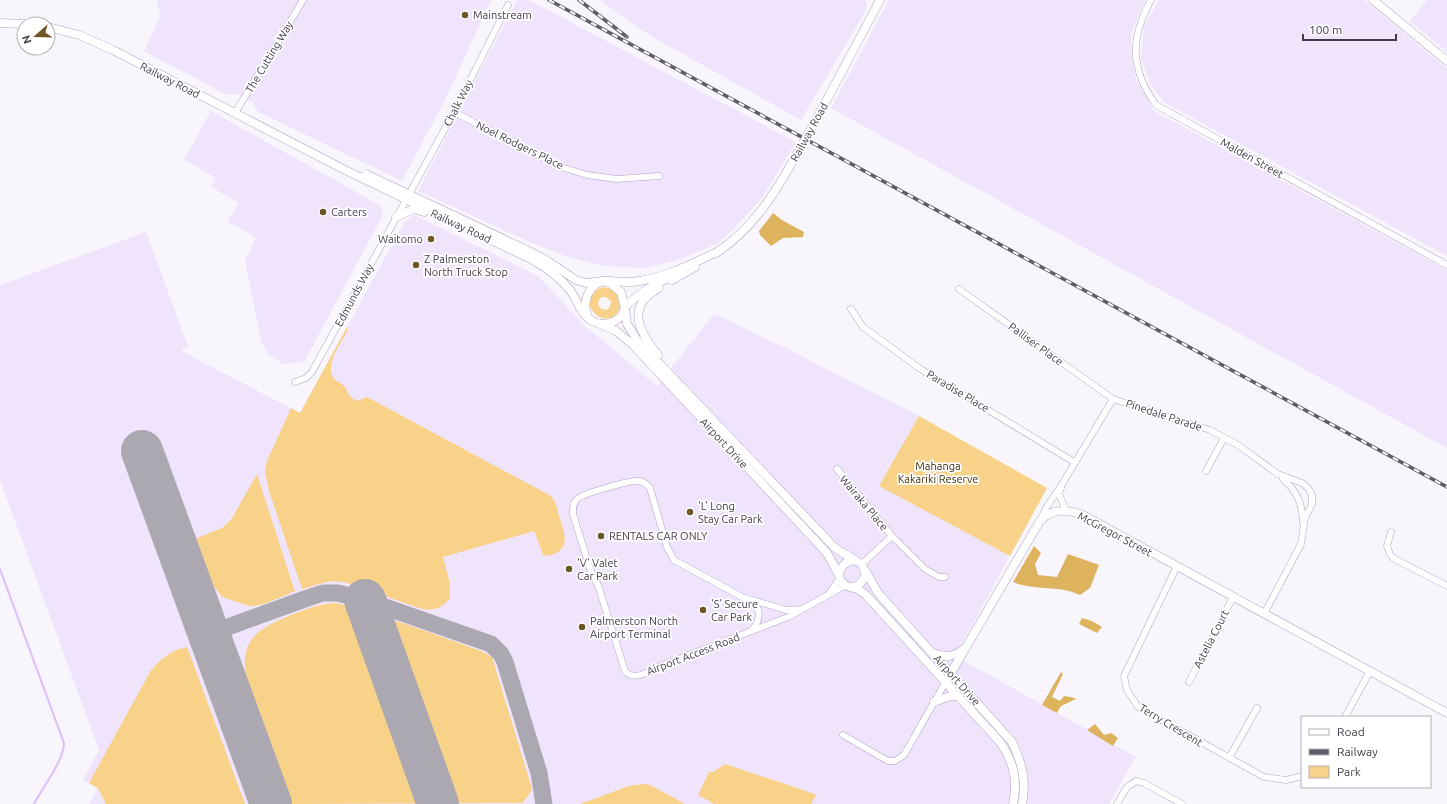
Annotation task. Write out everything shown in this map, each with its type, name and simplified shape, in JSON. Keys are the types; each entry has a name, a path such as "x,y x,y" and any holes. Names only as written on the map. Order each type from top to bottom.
{"main road":[{"name":"Railway Road","path":"625,308 637,295 647,288 699,264 721,250 744,232 767,206 815,122 880,0"},
{"path":"1373,0 1447,61"},
{"path":"0,23 16,24"},
{"name":"Railway Road","path":"56,29 79,35 107,47 310,152 546,260 576,280 586,283 605,281 631,282 646,280 683,267 721,250"},
{"name":"Railway Road","path":"407,197 480,235 522,254 549,270 571,291 585,315 596,322"},
{"path":"396,217 414,209 420,210 456,227 480,235"},
{"path":"688,393 644,337 639,325 638,316 641,305 647,295 699,264"},
{"path":"605,281 621,292 625,308 617,320 605,324 596,322 586,312 586,299 592,288 605,281"},
{"name":"Airport Drive","path":"625,308 627,324 633,335 835,548 862,564 878,593 1012,742 1022,768 1024,787 1022,804"},
{"name":"Airport Drive","path":"596,322 616,331 632,344 827,553 840,576"},
{"name":"McGregor Street","path":"1040,521 1046,515 1053,512 1066,511 1083,515 1447,713"},
{"path":"945,683 952,674 1040,521"},
{"path":"849,561 862,564 866,576 862,583 848,586 840,576 840,570 845,563 849,561"},
{"name":"Airport Drive","path":"848,586 866,595 994,735 1006,751 1015,777 1013,804"},
{"path":"932,653 948,657 954,655 967,646"},
{"path":"934,702 950,696 957,696"}],"street":[{"name":"The Cutting Way","path":"235,113 303,0"},
{"name":"Malden Street","path":"1152,0 1139,28 1135,48 1138,70 1145,89 1156,105 1447,265"},
{"name":"Chalk Way","path":"407,197 454,112 508,5"},
{"name":"Noel Rodgers Place","path":"454,112 558,166 587,175 618,179 660,176"},
{"name":"Edmunds Way","path":"295,382 306,378 312,372 407,197"},
{"name":"Palliser Place","path":"959,289 1113,399"},
{"name":"Paradise Place","path":"851,309 863,327 918,368 1074,462"},
{"name":"Pinedale Parade","path":"1040,521 1046,508 1061,486 1113,399 1210,430 1278,474 1302,484 1310,491 1312,504 1305,518 1301,544 1264,614"},
{"path":"1206,471 1224,438"},
{"name":"Wairaka Place","path":"837,470 892,536 925,569 939,577 945,577"},
{"name":"Pinedale Parade","path":"1278,474 1296,492 1302,509 1303,527"},
{"name":"Airport Access Road","path":"804,609 786,610 742,597 672,558 650,488 644,482 634,481 600,489 582,496 575,501 574,514 592,574 598,585 625,671 628,674 635,676 652,671 752,630 788,617 804,609 829,594 848,586"},
{"path":"1061,486 1059,494 1066,511"},
{"path":"1391,532 1387,546 1391,556 1447,586"},
{"name":"Wairaka Place","path":"862,564 892,536"},
{"name":"Terry Crescent","path":"1177,566 1124,676 1127,690 1138,707 1264,777 1286,780 1301,776"},
{"name":"Airport Access Road","path":"829,594 840,576"},
{"name":"Astelia Court","path":"1189,682 1233,596"},
{"path":"742,597 752,602 758,610 758,620 752,630"},
{"path":"1346,716 1370,671"},
{"path":"843,735 888,761 894,761 904,755 945,683"},
{"path":"1229,758 1257,708"},
{"path":"1117,804 1127,787 1136,781 1141,782 1182,804"}],"shaded area":[{"path":"157,0 491,0 446,98 402,181 258,112 253,103 237,94 225,94 144,51 160,17"},
{"path":"517,0 529,0 796,142 762,198 726,237 717,244 678,260 646,268 603,266 568,257 534,244 418,191"},
{"path":"600,0 866,0 867,6 861,19 801,120 663,43 635,26"},
{"path":"889,0 1146,0 1133,27 1131,38 1132,59 1136,80 1154,111 1447,270 1447,448 831,108"},
{"path":"1159,0 1364,0 1447,69 1447,256 1165,103 1151,86 1141,59 1144,26"},
{"path":"1427,0 1447,0 1447,52 1410,21"},
{"path":"211,111 381,206 383,215 304,362 283,364 268,354 261,341 245,260 256,238 228,222 239,203 211,187 216,178 184,160"},
{"path":"773,213 782,220 804,232 803,237 783,238 771,246 760,235 759,231"},
{"path":"415,215 538,276 585,326 657,386 714,314 784,347 919,416 880,486 1010,556 957,652 966,662 1136,757 1109,804 89,804 98,788 83,780 99,750 0,480 0,285 146,232 189,349 182,347 183,352 300,413 405,221"},
{"path":"1034,546 1041,553 1035,564 1038,575 1057,577 1068,554 1099,565 1090,588 1080,595 1065,590 1021,585 1013,582"},
{"path":"1082,618 1092,621 1102,627 1097,633 1079,624"},
{"path":"1061,672 1063,674 1052,697 1060,701 1064,696 1076,699 1061,706 1057,713 1042,705"},
{"path":"1095,724 1104,735 1111,733 1118,738 1113,746 1087,730"}],"green space":[{"path":"603,287 611,289 618,294 621,301 621,306 613,317 599,317 593,312 590,306 590,299 594,292","holes":["602,297 606,297 611,301 610,307 606,310 600,308 598,304"]},
{"path":"347,327 347,332 337,349 331,368 335,380 345,387 349,395 357,401 367,397 551,496 556,505 565,541 560,550 555,554 547,556 543,555 534,531 443,557 450,584 450,598 438,608 431,610 422,609 344,582 330,581 302,589 269,491 265,472 267,461 291,408 300,413"},
{"name":"Mahanga Kakariki Reserve","path":"919,416 1047,488 1010,556 879,486"},
{"path":"257,474 295,592 290,592 291,593 261,605 249,606 222,597 212,584 195,539 222,528 231,520"},
{"path":"335,603 360,609 414,627 481,651 492,657 532,789 522,803 292,804 246,677 246,653 249,644 254,637 269,625 307,609 323,604"},
{"path":"187,647 245,804 106,804 98,788 89,783 150,672 157,663 166,656 176,650"},
{"path":"725,764 816,795 811,804 714,804 698,795 709,772 713,772"},
{"path":"643,784 650,785 685,804 580,804 629,786"}],"waterway":[{"path":"0,569 64,743 57,766 34,804"}],"taxiway":[{"path":"209,634 323,593 338,593 365,600 491,644 501,654 505,662 539,773 544,804"}],"runway":[{"path":"142,451 271,804"},
{"path":"365,600 438,804"}],"railway":[{"path":"549,0 1447,487"},
{"path":"579,0 627,37"}],"place":[{"name":"Mainstream","path":"465,15"},
{"name":"Carters","path":"323,212"},
{"name":"Waitomo","path":"431,239"},
{"name":"Z Palmerston North Truck Stop","path":"416,265"},
{"name":"'L' Long Stay Car Park","path":"690,512"},
{"name":"RENTALS CAR ONLY","path":"601,536"},
{"name":"'V' Valet Car Park","path":"569,569"},
{"name":"'S' Secure Car Park","path":"703,610"},
{"name":"Palmerston North Airport Terminal","path":"582,627"}]}
